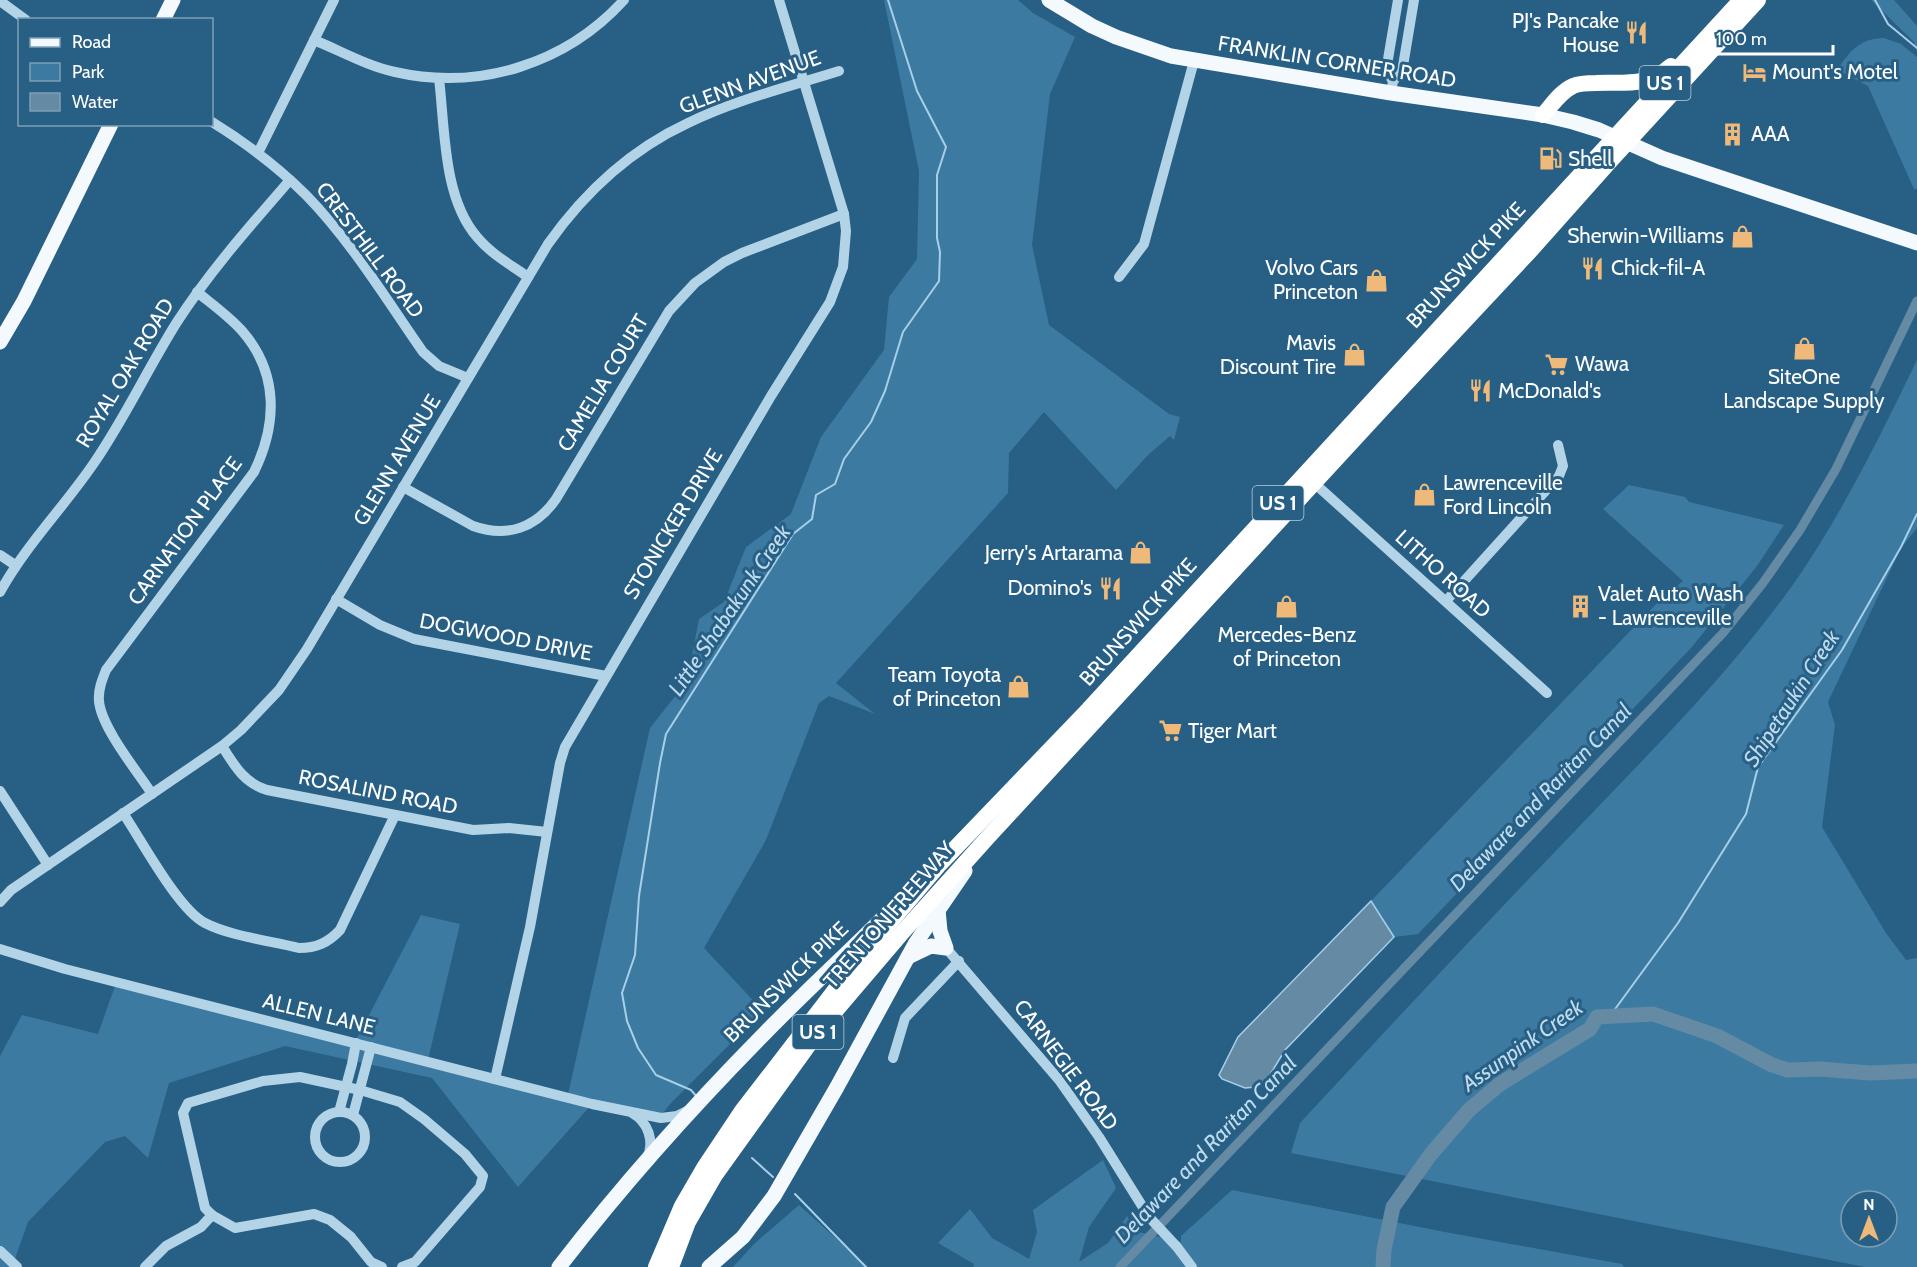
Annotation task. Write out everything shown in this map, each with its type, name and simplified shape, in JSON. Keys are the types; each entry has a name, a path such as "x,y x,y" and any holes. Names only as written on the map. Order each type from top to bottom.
{"highway":[{"name":"BRUNSWICK PIKE","path":"989,836 1313,482 1530,251 1714,27 1741,0"},
{"name":"BRUNSWICK PIKE","path":"938,866 1088,710 1620,140 1758,0"},
{"path":"1543,115 1561,94 1576,85 1641,82 1656,77 1714,27"},
{"name":"TRENTON FREEWAY","path":"671,1267 688,1222 715,1175 820,1029 989,836"},
{"name":"TRENTON FREEWAY","path":"656,1267 682,1206 742,1111 859,959 938,866"}],"main road":[{"path":"164,18 173,0"},
{"name":"FRANKLIN CORNER ROAD","path":"1049,0 1070,14 1116,37 1171,56 1392,87 1543,115 1599,130 1662,158 1917,243"},
{"path":"0,342 24,301 110,126"},
{"name":"BRUNSWICK PIKE","path":"709,1267 743,1237 774,1196 837,1088 908,957 989,836"},
{"name":"BRUNSWICK PIKE","path":"559,1267 645,1162 708,1092 779,1019 938,866"},
{"path":"908,957 931,946 946,948 940,931 938,910"}],"street":[{"path":"258,153 334,0"},
{"path":"315,39 378,67 417,76 462,78 498,73 548,57 586,34 624,0"},
{"name":"STONICKER DRIVE","path":"495,1079 530,927 560,763 565,747 771,396 830,302 843,267 846,231 844,214 779,0"},
{"path":"0,1 23,18"},
{"path":"1397,4 1413,5 1402,72 1392,87 1386,71 1397,4"},
{"path":"1391,42 1407,44"},
{"path":"1119,277 1143,244 1194,61"},
{"name":"GLENN AVENUE","path":"0,902 11,890 48,864 222,746 260,712 279,690 296,668 548,244 581,202 621,165 669,132 708,113 839,71"},
{"path":"439,78 451,183 460,213 468,226 489,249 528,277"},
{"name":"CRESTHILL ROAD","path":"213,123 258,153 290,180 340,235 423,352 439,366 468,378"},
{"name":"ROYAL OAK ROAD","path":"0,592 15,565 93,465 113,435 176,324 197,292 234,244 290,180"},
{"name":"CAMELIA COURT","path":"403,487 484,530 506,532 530,524 556,499 669,311 695,283 724,262 742,253 844,214"},
{"name":"CARNATION PLACE","path":"152,794 104,721 99,700 102,680 106,670 254,472 263,453 271,420 272,406 268,381 260,357 234,322 197,292"},
{"path":"1446,601 1559,476 1563,466 1558,445"},
{"name":"LITHO ROAD","path":"1313,482 1547,693"},
{"path":"0,555 15,565"},
{"name":"DOGWOOD DRIVE","path":"336,599 380,625 414,639 606,676"},
{"name":"ROSALIND ROAD","path":"222,746 243,777 258,788 473,830 509,828 547,832"},
{"path":"0,791 48,864"},
{"path":"123,813 184,905 203,922 224,930 299,948 325,943 340,930 395,815"},
{"name":"CARNEGIE ROAD","path":"946,948 1071,1096 1149,1217 1192,1267"},
{"name":"ALLEN LANE","path":"0,949 65,969 629,1111 667,1118 694,1107"},
{"path":"893,1058 905,1018 959,962"},
{"path":"339,1112 356,1043"},
{"path":"353,1115 371,1047"},
{"path":"382,1267 371,1262 351,1237 330,1220 314,1215 235,1228 212,1215 205,1208 186,1128 183,1113 188,1103 263,1082 300,1077 345,1086 400,1102 424,1119 465,1154 483,1176 480,1187 415,1262 402,1267"},
{"path":"629,1111 637,1116 648,1129 650,1146 645,1162"},
{"path":"339,1112 353,1115 360,1121 366,1137 365,1146 354,1159 338,1163 323,1156 315,1142 315,1133 322,1119 329,1114 339,1112"},
{"path":"145,1267 166,1246 201,1227 212,1215"},
{"path":"0,1251 17,1267"}],"green space":[{"path":"884,0 1018,0 1033,13 1075,37 1050,94 1032,245 1049,325 1169,414 1180,417 1174,440 1170,436 1148,455 1116,490 1044,412 1009,453 1008,493 836,683 875,714 829,696 819,703 766,840 704,948 763,1011 656,1121 592,1104 518,1187 432,1078 285,1046 169,1083 148,1158 125,1136 105,1142 28,1222 12,1267 0,1267 0,1056 22,1015 98,1034 115,986 353,1046 421,915 460,924 427,1064 567,1099 650,728 687,681 699,619 724,602 746,547 791,514 821,437 884,350 889,297 917,259 919,171"},
{"path":"1871,0 1894,0 1917,26 1917,52 1914,42"},
{"path":"1884,38 1901,44 1917,57 1917,189 1914,189 1868,86 1837,70 1856,47 1868,41"},
{"path":"1917,360 1917,528 1901,548 1828,702 1835,725 1822,827 1886,933 1906,960 1917,958 1917,1267 1865,1267 1291,1153 1300,1123 1721,676 1801,573 1863,468"},
{"path":"1629,485 1685,497 1689,502 1784,525 1757,566 1691,648 1418,934 1394,937 1371,901 1659,601 1683,581 1603,509"},
{"path":"1103,1160 1116,1188 1089,1227 1079,1262 1108,1243 1127,1216 1135,1231 1181,1242 1181,1236 1232,1190 1622,1264 1624,1267 973,1267 974,1264 938,1243 970,1209 992,1238 1029,1259 1037,1232 1033,1210"},
{"path":"799,1205 868,1267 733,1267 755,1243"}],"water":[{"path":"1371,901 1394,937 1285,1050 1268,1078 1256,1087 1245,1088 1222,1079 1219,1075 1238,1037"}],"waterway":[{"name":"Little Shabakunk Creek","path":"697,1097 691,1090 656,1075 638,1048 627,1021 622,993 635,955 639,896 666,734 793,534 812,519 816,495 835,484 844,459 871,422 885,391 903,332 939,281 937,175 946,147 917,91 888,0"},
{"path":"1875,0 1888,24 1917,48"},
{"name":"Delaware and Raritan Canal","path":"1120,1267 1723,633 1763,583 1800,530 1836,469 1917,301"},
{"name":"Shipetaukin Creek","path":"1610,1016 1678,923 1746,814 1758,767 1842,650 1901,547 1917,514"},
{"name":"Assunpink Creek","path":"1383,1267 1384,1250 1393,1207 1431,1154 1469,1110 1500,1084 1590,1029 1597,1017 1653,1014 1717,1036 1772,1065 1788,1070 1820,1069 1870,1073 1917,1071"},
{"name":"Little Shabakunk Creek","path":"752,1158 773,1177"},
{"name":"Little Shabakunk Creek","path":"795,1194 866,1267"}],"place":[{"name":"PJ's Pancake House","path":"1637,33"},
{"name":"Mount's Motel","path":"1754,72"},
{"name":"AAA","path":"1733,134"},
{"name":"Shell","path":"1550,159"},
{"name":"Sherwin-Williams","path":"1742,236"},
{"name":"Chick-fil-A","path":"1593,268"},
{"name":"Volvo Cars Princeton","path":"1376,280"},
{"name":"SiteOne Landscape Supply","path":"1804,349"},
{"name":"Mavis Discount Tire","path":"1354,355"},
{"name":"Wawa","path":"1557,364"},
{"name":"McDonald's","path":"1480,391"},
{"name":"Lawrenceville Ford Lincoln","path":"1425,495"},
{"name":"Jerry's Artarama","path":"1141,553"},
{"name":"Domino's","path":"1110,588"},
{"name":"Valet Auto Wash - Lawrenceville","path":"1580,606"},
{"name":"Mercedes-Benz of Princeton","path":"1287,607"},
{"name":"Team Toyota of Princeton","path":"1019,687"},
{"name":"Tiger Mart","path":"1170,731"}]}
